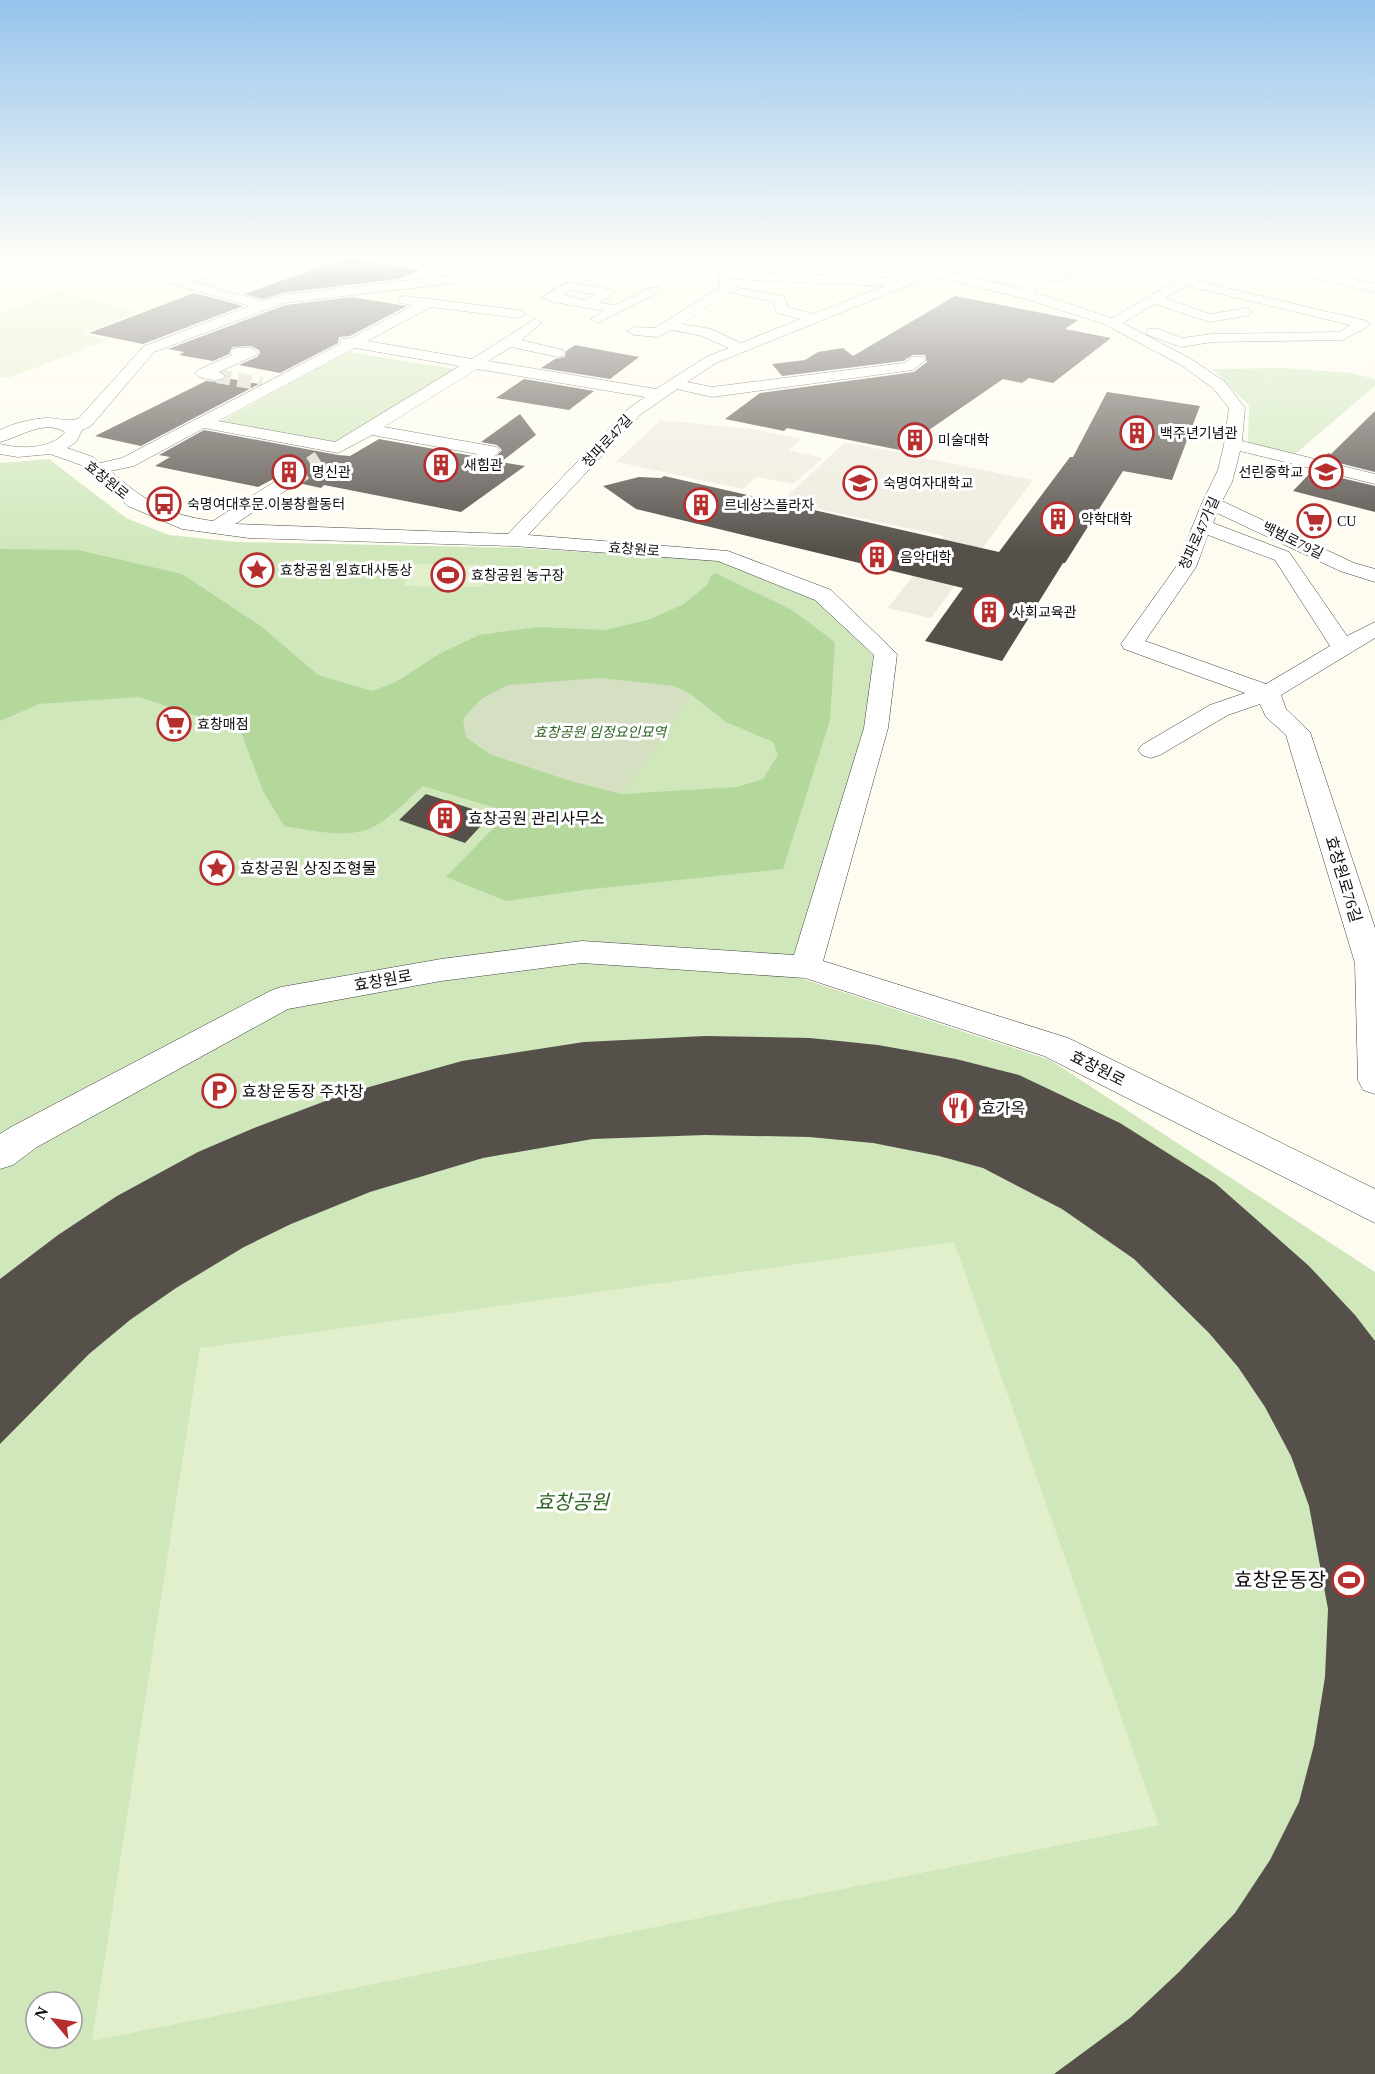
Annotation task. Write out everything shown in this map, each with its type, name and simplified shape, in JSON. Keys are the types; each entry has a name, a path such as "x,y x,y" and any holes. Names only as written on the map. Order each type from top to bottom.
{"street":[{"path":"0,437 20,428 55,424 71,428 85,422 144,356"},
{"path":"217,376 203,373 238,356"},
{"path":"96,469 128,462 322,356"},
{"path":"431,356 569,380 627,384 664,391 727,408"},
{"path":"320,460 346,451 369,429 486,356"},
{"name":"청파로47길","path":"513,540 634,412 711,360 722,356"},
{"name":"청파로47가길","path":"1174,356 1218,386 1237,408 1234,444 1217,495 1211,503 1186,567 1132,644 1268,693"},
{"path":"664,391 712,392 908,367 918,360"},
{"path":"551,391 587,370"},
{"path":"444,382 465,385"},
{"path":"0,421 20,428"},
{"path":"202,423 346,451"},
{"path":"0,449 26,452 50,448 68,440 74,431 71,428"},
{"path":"369,429 491,452 482,459"},
{"path":"1234,444 1375,479"},
{"name":"효창원로","path":"50,448 87,461 135,502 182,523 249,532 513,540 721,555 823,595 886,654 876,728 806,967"},
{"path":"216,528 288,481"},
{"name":"백범로79길","path":"1211,503 1347,567 1375,576"},
{"path":"1202,526 1282,556 1343,648"},
{"path":"1151,750 1219,710 1268,693 1375,629"},
{"name":"효창원로76길","path":"1268,693 1275,712 1298,732 1371,963 1375,1080"},
{"name":"효창원로","path":"0,1155 24,1137 281,999 441,970 582,952 806,967 1056,1047 1375,1207"}],"green space":[{"path":"0,356 66,356 8,378 0,377"},
{"path":"341,356 372,356 455,369 335,444 219,422"},
{"path":"1281,368 1352,373 1375,379 1375,386 1294,455 1248,444 1249,405 1212,369"},
{"name":"효창공원","path":"49,459 126,518 169,535 237,542 518,548 717,560 816,599 873,655 866,727 794,976 1050,1060 1375,1272 1375,2074 0,2074 0,463"},
{"path":"0,549 78,550 182,574 262,627 318,675 372,691 396,682 439,654 479,635 538,627 605,630 648,620 684,604 708,584 710,577 715,573 792,610 835,642 830,720 783,869 583,890 506,901 446,877 509,812 423,786 379,824 363,831 333,833 284,826 263,791 240,730 139,697 39,704 0,721","holes":["674,686 692,695 726,722 773,742 778,755 763,779 737,787 622,794 568,780 490,754 466,737"]},
{"name":"효창공원 농구장","path":"415,564 491,565 483,587 403,586"},
{"name":"효창공원 임정요인묘역","path":"600,678 674,686 692,695 622,794 568,780 490,754 466,737 463,719 481,699 508,685"},
{"path":"954,1242 1159,1825 92,2041 200,1348"}],"shaded area":[{"path":"660,420 752,429 801,439 789,450 823,458 793,484 757,477 743,489 616,462"},
{"path":"845,442 1033,480 931,618 888,608 944,536 782,501"}],"building":[{"path":"183,356 225,356 213,361"},
{"path":"313,356 280,373 239,365 257,357"},
{"path":"812,356 912,356 903,361 782,376 772,364 805,360"},
{"path":"925,356 1088,356 1053,383 1029,378 1022,383 1003,379 900,450 787,428 784,431 725,419 760,393 914,372 927,362"},
{"path":"639,357 610,379 541,368 555,359"},
{"path":"226,378 259,384 141,446 95,436 206,381 219,382"},
{"path":"524,379 594,391 569,410 496,398"},
{"path":"1107,392 1200,406 1172,480 1123,471 1002,661 925,641 963,588 636,509 603,486 639,477 661,478 664,476 999,552 1070,457 1073,457"},
{"path":"1375,411 1375,472 1323,459 1328,453 1331,454"},
{"name":"명신관","path":"520,414 536,435 501,462 525,466 461,512 324,485 321,488 298,483 299,480 294,475 281,475 258,487 155,466 170,457 159,455 204,430 350,456 379,439 473,456 471,459 474,464 488,465 502,450 497,445 481,442"},
{"path":"1312,471 1375,486 1375,512 1293,491"},
{"name":"효창공원 관리사무소","path":"426,794 491,815 465,843 399,820"},
{"name":"효창운동장","path":"705,1036 810,1038 878,1045 956,1059 1019,1075 1120,1123 1215,1183 1309,1266 1355,1315 1375,1341 1375,2074 1054,2074 1130,2018 1179,1972 1235,1913 1270,1860 1299,1802 1314,1745 1325,1677 1328,1609 1309,1506 1291,1456 1265,1407 1238,1367 1209,1333 1134,1259 1062,1209 983,1168 939,1156 873,1143 809,1137 705,1135 593,1139 483,1158 370,1192 291,1224 244,1247 176,1288 130,1320 89,1354 0,1444 0,1279 58,1235 117,1196 198,1152 254,1128 344,1094 462,1061 584,1042"}],"tunnel":[{"path":"217,376 262,384"},
{"path":"288,481 320,460"}],"place":[{"name":"백주년기념관","path":"1137,433"},
{"name":"미술대학","path":"915,440"},
{"name":"새힘관","path":"441,465"},
{"name":"명신관","path":"289,472"},
{"name":"선린중학교","path":"1326,472"},
{"name":"숙명여자대학교","path":"860,483"},
{"name":"숙명여대후문.이봉창활동터","path":"164,504"},
{"name":"르네상스플라자","path":"701,505"},
{"name":"약학대학","path":"1058,519"},
{"name":"CU","path":"1314,521"},
{"name":"음악대학","path":"877,557"},
{"name":"효창공원 원효대사동상","path":"257,570"},
{"name":"효창공원 농구장","path":"448,575"},
{"name":"사회교육관","path":"989,612"},
{"name":"효창매점","path":"174,724"},
{"name":"효창공원 관리사무소","path":"445,818"},
{"name":"효창공원 상징조형물","path":"217,868"},
{"name":"효창운동장 주차장","path":"219,1091"},
{"name":"효가옥","path":"958,1108"},
{"name":"효창운동장","path":"1349,1580"}]}
